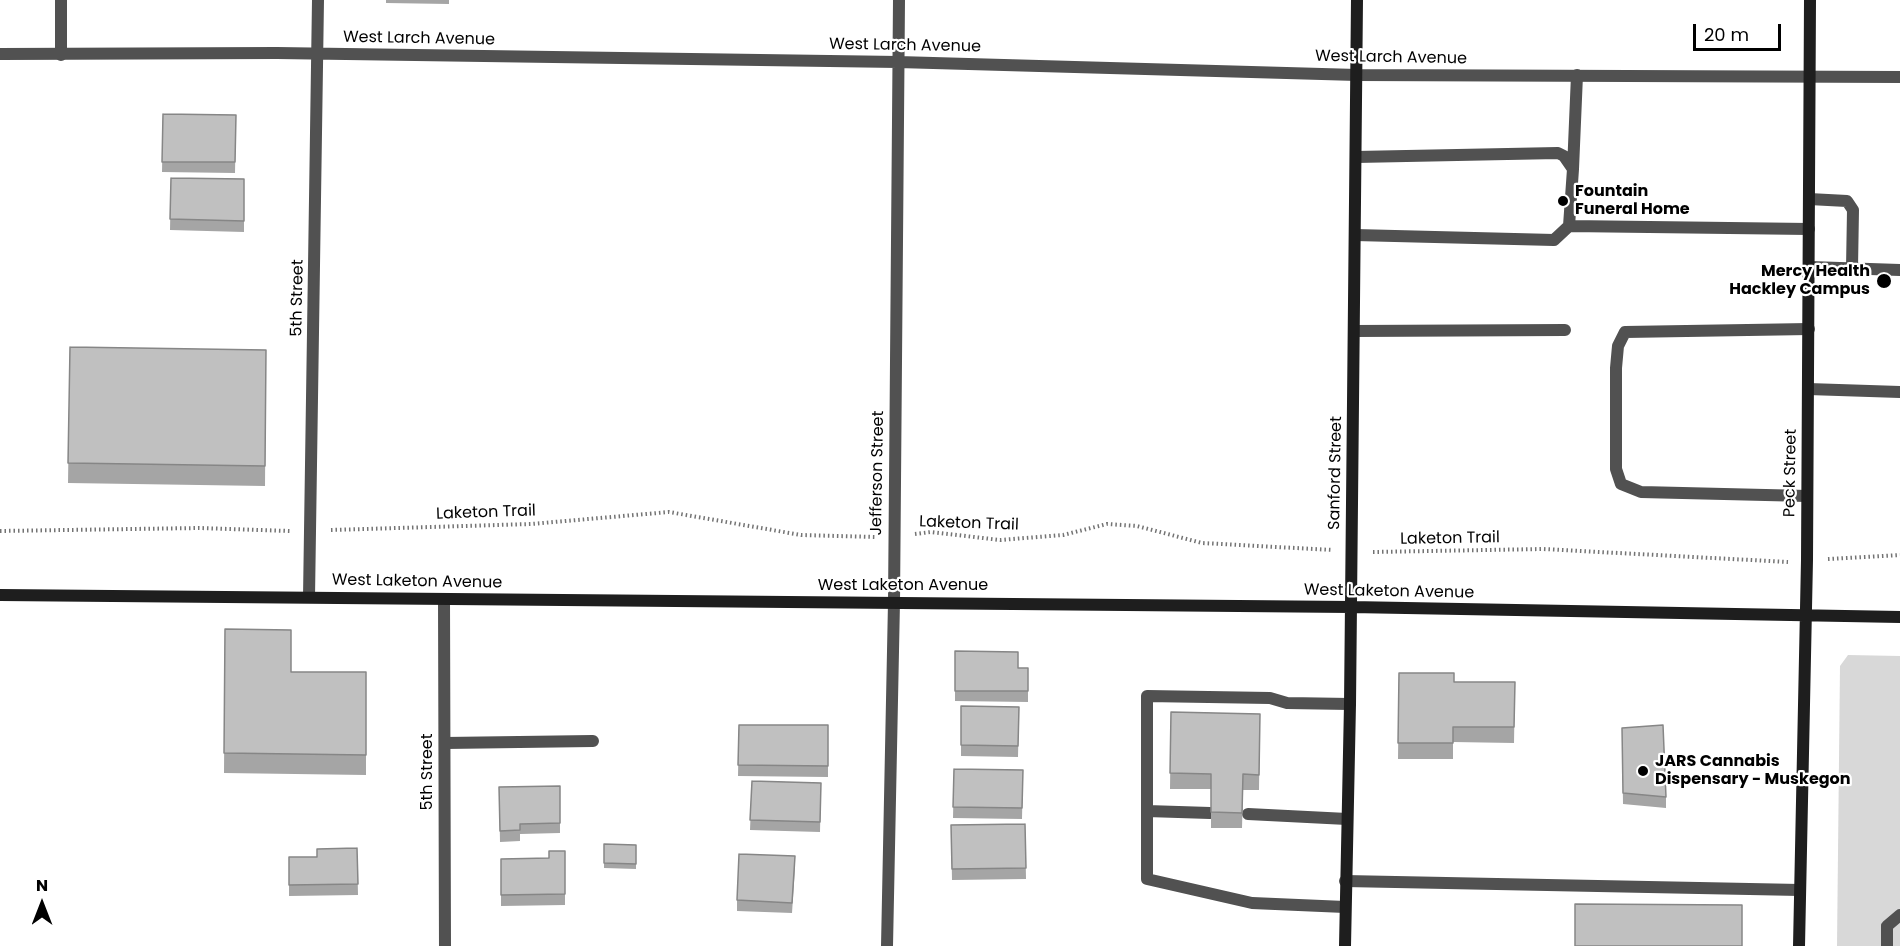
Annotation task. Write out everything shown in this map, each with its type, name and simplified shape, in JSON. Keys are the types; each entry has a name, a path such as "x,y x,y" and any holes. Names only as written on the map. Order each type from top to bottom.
{"street":[{"path":"61,0 61,55"},
{"name":"5th Street","path":"309,597 318,0"},
{"name":"Jefferson Street","path":"887,946 894,603 899,0"},
{"name":"Sanford Street","path":"1345,946 1352,551 1357,0"},
{"name":"Peck Street","path":"1799,946 1807,560 1810,0"},
{"name":"West Larch Avenue","path":"0,54 317,54 898,62 1357,75 1900,77"},
{"path":"1355,235 1554,240 1569,226 1577,75"},
{"path":"1356,157 1558,153 1573,169"},
{"path":"1809,199 1847,201 1853,210 1852,268"},
{"path":"1569,226 1809,229"},
{"path":"1809,267 1900,270"},
{"path":"1807,496 1641,492 1622,484 1616,468 1616,368 1618,346 1625,332 1809,329"},
{"path":"1354,331 1565,330"},
{"path":"1808,389 1900,392"},
{"name":"West Laketon Avenue","path":"0,595 1351,608 1900,617"},
{"name":"5th Street","path":"444,598 445,946"},
{"path":"1345,907 1252,903 1147,879 1147,696 1270,698 1287,703 1350,704"},
{"path":"445,743 593,741"},
{"path":"1147,811 1210,813"},
{"path":"1248,814 1347,819"},
{"path":"1345,881 1800,890"},
{"path":"1887,946 1887,926 1900,915"}],"path":[{"name":"Laketon Trail","path":"0,531 188,528 311,530 531,524 669,512 801,535 894,536 931,532 1000,540 1063,535 1107,524 1137,526 1202,543 1403,553 1543,549 1779,562 1900,555"}],"shaded area":[{"path":"1848,655 1900,656 1900,946 1837,946 1840,666"}],"building":[{"path":"163,114 236,115 235,162 162,162"},
{"path":"171,178 244,179 244,221 170,219"},
{"path":"70,347 266,350 265,466 68,463"},
{"path":"225,629 291,630 291,672 366,672 366,755 224,753"},
{"path":"955,651 1018,652 1018,668 1028,668 1028,691 955,691"},
{"path":"1399,673 1454,673 1454,682 1515,682 1514,727 1453,727 1453,743 1398,743"},
{"path":"961,706 1019,707 1018,746 961,745"},
{"path":"1171,712 1260,714 1259,775 1243,774 1242,813 1211,812 1211,774 1170,773"},
{"path":"739,725 828,725 828,766 738,765"},
{"name":"JARS Cannabis Dispensary - Muskegon","path":"1663,725 1666,797 1623,793 1622,728"},
{"path":"954,769 1023,770 1022,808 953,807"},
{"path":"752,781 821,783 820,822 750,820"},
{"path":"560,786 560,823 520,824 520,830 500,831 499,787"},
{"path":"1025,824 1026,868 952,869 951,825"},
{"path":"604,844 636,845 636,864 604,863"},
{"path":"357,848 358,884 289,885 289,857 317,857 317,849"},
{"path":"549,851 565,851 565,894 501,895 501,859 549,858"},
{"path":"739,854 795,856 792,903 737,900"},
{"path":"1575,904 1742,905 1742,946 1575,946"}],"place":[{"name":"Fountain Funeral Home","path":"1563,201"},
{"name":"Mercy Health Hackley Campus","path":"1884,281"},
{"name":"JARS Cannabis Dispensary - Muskegon","path":"1643,771"}]}
